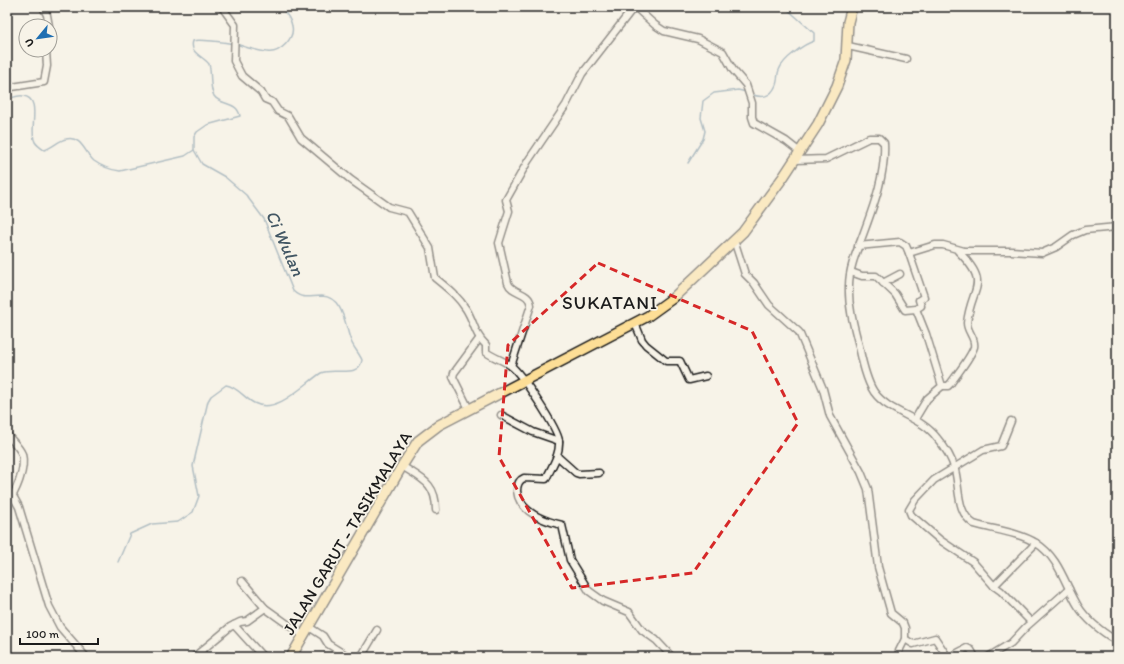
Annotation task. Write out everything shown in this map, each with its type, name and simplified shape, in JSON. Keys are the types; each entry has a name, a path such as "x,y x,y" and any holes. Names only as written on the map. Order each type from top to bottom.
{"main road":[{"name":"JALAN GARUT - TASIKMALAYA","path":"291,657 402,466 422,437 439,425 634,323 673,298 750,225 802,149 837,86 845,66 848,46 848,22 852,7"}],"street":[{"path":"43,7 48,18"},
{"path":"222,7 235,25 234,61 242,76 260,91 265,98 272,102 278,110 288,116 301,138 370,194 389,207 408,212 430,248 434,277 458,296 469,314 479,339 486,345 488,353 511,366 524,381 538,401 559,441 557,456 545,480 524,478 519,482 517,488 521,502 544,520 562,525 570,560 589,591 603,601 629,612 644,632 656,640 672,657"},
{"path":"511,366 531,305 527,296 509,287 508,283 499,243 509,211 506,200 528,161 566,105 582,74 635,7 664,31 698,40 719,49 726,56 733,70 744,81 750,97 754,123 802,149 808,160"},
{"path":"848,46 906,59"},
{"path":"7,91 12,87 44,82 47,66 46,58"},
{"path":"795,160 826,159 869,138 879,138 884,143 884,162 874,200 858,246 851,272 849,287 854,329 862,360 874,392 888,405 915,419 937,437 954,469 958,496 967,519 974,524 1016,535 1036,543 1054,560 1079,607 1097,628 1117,641"},
{"path":"909,253 935,245 943,245 958,251 1011,251 1042,253 1056,248 1074,235 1085,230 1117,228"},
{"path":"734,240 745,274 754,283 769,305 799,332 823,389 830,416 861,472 868,489 878,567 890,613 903,623 905,639 899,651 898,657"},
{"path":"851,272 862,276 876,276 895,294 905,310 916,309 921,306 919,301 924,297 906,246 900,242 858,246"},
{"path":"915,419 927,399 942,386 948,386 951,383 974,347 973,339 969,332 967,323 976,290 977,276 971,264 958,251"},
{"path":"883,283 900,274"},
{"path":"916,309 929,341 942,386"},
{"path":"634,323 644,343 664,360 680,361 689,380 706,376"},
{"path":"469,409 453,377 479,339"},
{"path":"501,415 533,432 559,441"},
{"path":"1011,422 1001,446 983,450 934,480 915,500 909,510 911,515 935,537 973,562 994,586 1002,591 1031,622"},
{"path":"7,434 20,451 22,459 22,470 13,496 7,504"},
{"path":"557,456 576,473 599,473"},
{"path":"402,466 430,485 435,497 436,510"},
{"path":"13,496 19,507 48,606 60,627 86,657"},
{"path":"994,586 1036,543"},
{"path":"242,581 265,608 304,636"},
{"path":"988,657 1011,643 1031,622 1069,589"},
{"path":"194,657 234,625 246,621 265,608"},
{"path":"234,625 263,657"},
{"path":"309,627 322,635 328,644 348,657"},
{"path":"361,657 377,630"},
{"path":"905,639 913,644 935,638 947,656 967,648 971,650 975,657"}],"highlighted area":[{"path":"598,263 752,331 798,423 693,573 572,588 499,457 508,345"}],"waterway":[{"name":"Ci Wulan","path":"236,44 267,52 277,50 286,44 292,31 291,23 286,13 280,7"},
{"path":"751,94 762,97 772,92 776,85 779,70 785,61 800,49 814,41 814,33 785,7"},
{"name":"Ci Wulan","path":"118,562 130,534 152,524 178,522 193,512 199,496 193,466 208,401 211,396 226,385 234,388 254,403 263,406 272,405 290,397 321,373 326,371 351,371 360,366 362,360 352,343 345,321 335,301 322,296 303,297 293,291 264,219 246,195 225,177 202,164 194,150 194,137 197,132 207,125 240,116 236,108 214,96 212,92 209,64 193,49 193,41 200,40 233,44"},
{"path":"688,163 703,139 705,131 701,118 703,101 714,93 738,90 746,92"},
{"path":"7,99 23,96 29,98 32,102 34,109 33,137 35,142 44,150 50,148 58,142 71,138 79,142 94,161 113,170 120,171 185,156 194,150"}],"district":[{"name":"SUKATANI","path":"610,302"}]}
